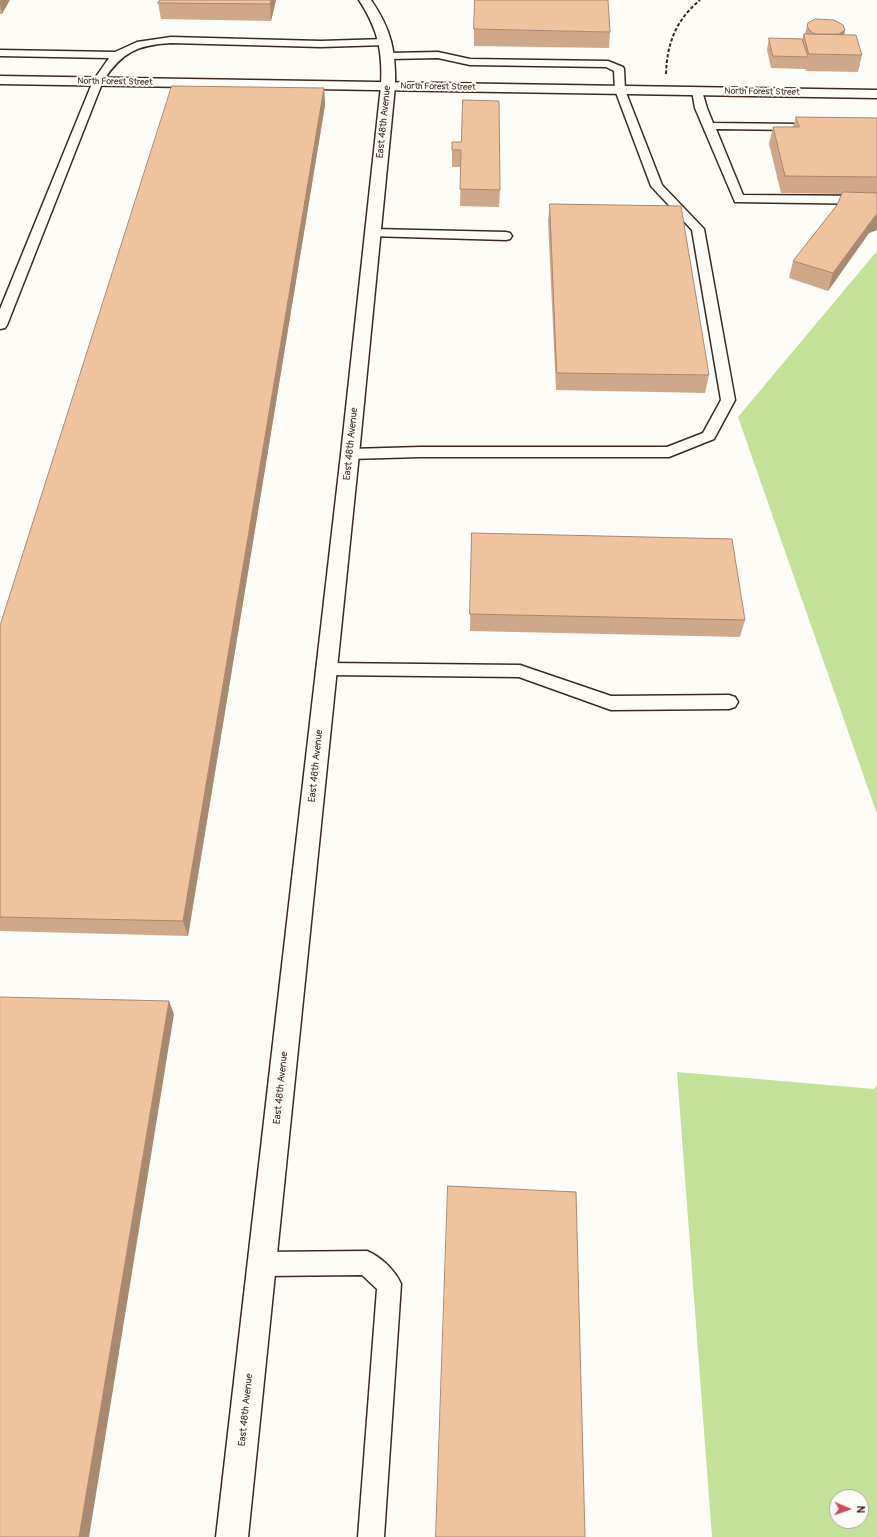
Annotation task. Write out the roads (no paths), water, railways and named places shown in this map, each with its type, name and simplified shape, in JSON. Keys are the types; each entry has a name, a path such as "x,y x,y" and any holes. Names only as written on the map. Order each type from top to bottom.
{"street":[{"name":"East 48th Avenue","path":"232,1537 327,669 388,86 389,56 386,42 380,24 365,0"},
{"name":"North Forest Street","path":"0,80 877,94"}],"lane":[{"path":"0,325 98,82 114,58 118,55 131,47 157,41 251,41 286,44 363,44 386,42"},
{"path":"0,54 118,55"},
{"path":"350,454 420,452 669,452 709,436 728,400 698,229 657,186 620,90 619,69 608,64 470,62 438,55 389,56"},
{"path":"698,91 701,108 739,199 877,200"},
{"path":"709,126 806,127"},
{"path":"373,233 506,236"},
{"path":"327,669 520,671 611,703 729,702"},
{"path":"262,1264 367,1262 389,1284 371,1537"}],"railway":[{"path":"666,74 668,52 674,33 685,16 700,0"}]}
